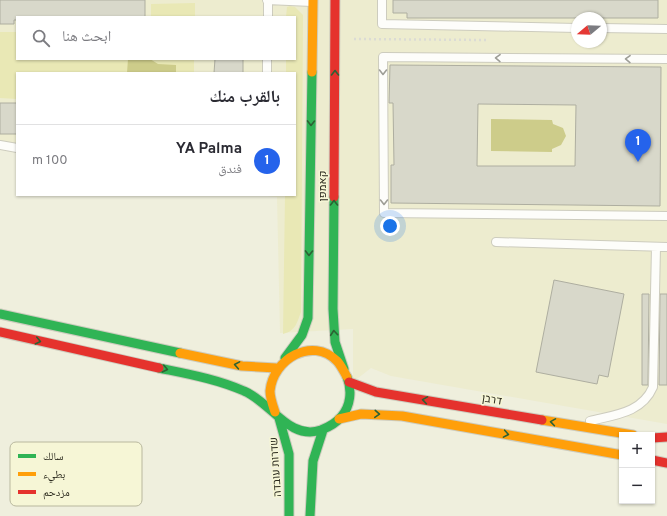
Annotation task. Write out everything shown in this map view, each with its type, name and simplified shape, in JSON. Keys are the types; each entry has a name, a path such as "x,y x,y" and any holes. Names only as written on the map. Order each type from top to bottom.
{"street":[{"name":"קאמפן","path":"335,0 333,320 335,342 344,370"},
{"name":"קאמפן","path":"284,359 298,345 303,335 308,318 313,1"},
{"path":"0,314 229,364 276,368"},
{"path":"0,332 225,384 264,401 285,424 299,431 315,432 323,430 339,419 361,414 402,416 619,454"},
{"path":"277,415 270,400 269,388 270,380 276,368 284,359 304,351 320,352 334,359 344,370 349,382 349,402 339,419"},
{"name":"דרבן","path":"349,382 376,392 619,433"},
{"name":"שדרות עובדה","path":"277,415 285,430 288,453 289,516"},
{"path":"310,516 312,457 316,442 323,430"},
{"path":"655,438 667,437"},
{"path":"655,461 667,463"}],"lane":[{"path":"268,16 268,0 313,1"},
{"path":"382,0 382,24 571,28"},
{"path":"607,28 667,29"},
{"path":"667,59 383,57 384,213 667,216"},
{"path":"267,60 267,72"},
{"path":"0,145 16,148"},
{"path":"496,242 667,248"},
{"path":"574,425 630,410 642,404 650,394 653,387 656,247"}],"path":[{"path":"335,39 491,40"}],"shaded area":[{"path":"0,0 667,0 667,424 391,376 371,368 353,382 353,329 280,333 277,197 268,196 296,196 296,72 16,72 16,152 0,149"},
{"path":"128,60 152,60 158,64 176,65 176,72 127,72"},
{"path":"491,119 552,120 553,124 563,128 566,136 561,145 552,149 552,152 491,151"}],"green space":[{"path":"195,3 195,16 151,16 151,4"},
{"path":"287,7 295,7 303,15 301,312 297,323 291,331 283,334 285,196 296,196 296,72 286,72 286,60 296,60 296,16 286,16"},
{"path":"0,32 16,32 16,60 194,60 194,72 16,72 16,99 0,98"}],"building":[{"path":"0,0 145,0 145,16 16,16 14,24 0,24"},
{"path":"393,0 658,0 658,18 607,18 607,12 571,12 571,18 407,18 407,13 393,13"},
{"path":"215,60 243,60 243,72 214,72"},
{"path":"390,65 661,67 660,206 391,203 391,165 394,165 393,103 389,103","holes":["478,104 576,105 575,166 477,166"]},
{"path":"0,103 16,103 16,134 0,134"},
{"path":"554,280 624,294 608,377 599,375 597,384 536,372"},
{"path":"642,294 649,294 648,385 642,385"},
{"path":"660,294 667,294 667,385 659,385"}],"traffic: fast":[{"path":"285,358 302,335 308,318 312,72"},
{"path":"334,197 333,309 335,342 344,369"},
{"path":"0,314 180,353"},
{"path":"159,368 213,380 244,391 254,396 290,425 299,430 310,432 321,430 330,426 344,413 350,398 350,387 347,377"},
{"path":"279,418 289,454 289,516"},
{"path":"310,516 313,461 323,430"}],"traffic: slow":[{"path":"312,72 313,0"},
{"path":"275,412 270,394 273,379 278,369 295,355 306,351 316,351 327,354 337,361 347,377"},
{"path":"180,353 242,366 276,368"},
{"path":"339,419 361,414 402,416 619,454"},
{"path":"542,420 619,433"}],"traffic: jam":[{"path":"334,197 335,0"},
{"path":"0,332 159,368"},
{"path":"349,382 376,392 542,420"},
{"path":"655,438 667,437"},
{"path":"655,461 667,463"}],"place":[{"name":"YA Palma","path":"638,162"}]}
